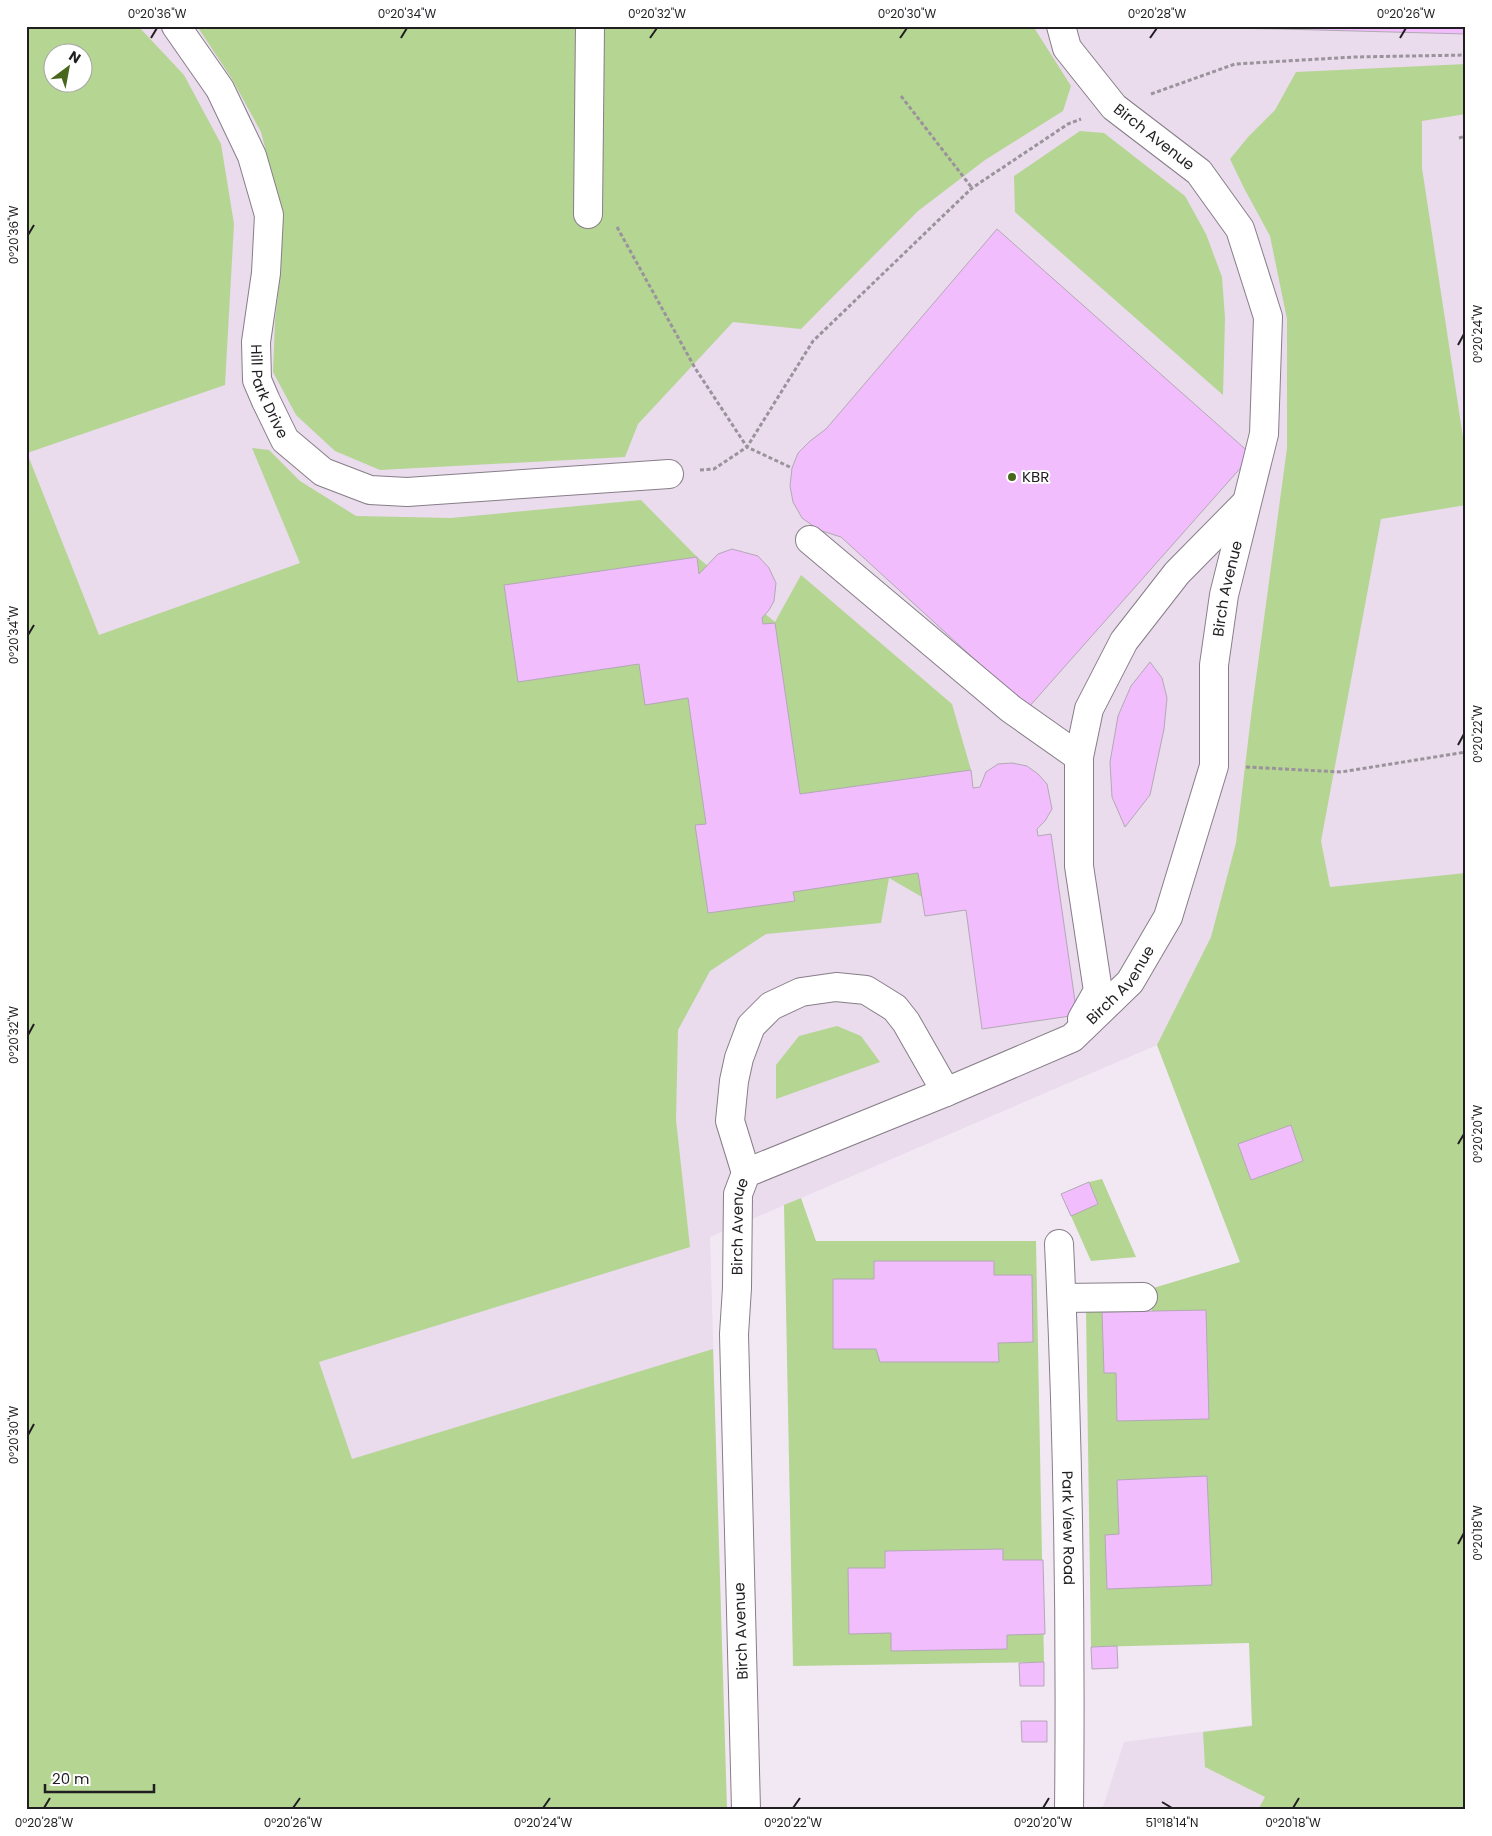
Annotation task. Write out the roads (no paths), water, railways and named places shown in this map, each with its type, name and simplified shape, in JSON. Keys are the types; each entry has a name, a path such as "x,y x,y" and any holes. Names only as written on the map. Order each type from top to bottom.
{"street":[{"name":"Hill Park Drive","path":"176,26 220,90 252,156 269,215 266,273 256,342 257,380 286,440 323,472 370,490 407,492 669,474"},
{"path":"588,214 590,26"},
{"name":"Birch Avenue","path":"746,1810 734,1334 737,1288 738,1194 746,1173 946,1092 1072,1038 1130,982 1168,917 1214,766 1214,665 1224,595 1264,434 1268,317 1240,229 1199,172 1114,108 1067,48 1061,26"},
{"path":"1072,1038 1098,991 1079,866 1079,757 1089,709 1124,641 1177,573 1246,503"},
{"path":"810,540 1011,709 1079,757"},
{"path":"746,1173 730,1121 734,1081 739,1058 752,1026 771,1006 801,992 836,987 866,990 895,1008 906,1022 946,1092"},
{"name":"Park View Road","path":"1059,1244 1062,1298 1071,1690 1069,1810"},
{"path":"1062,1298 1143,1297"}],"place":[{"name":"KBR","path":"1012,477"}]}
